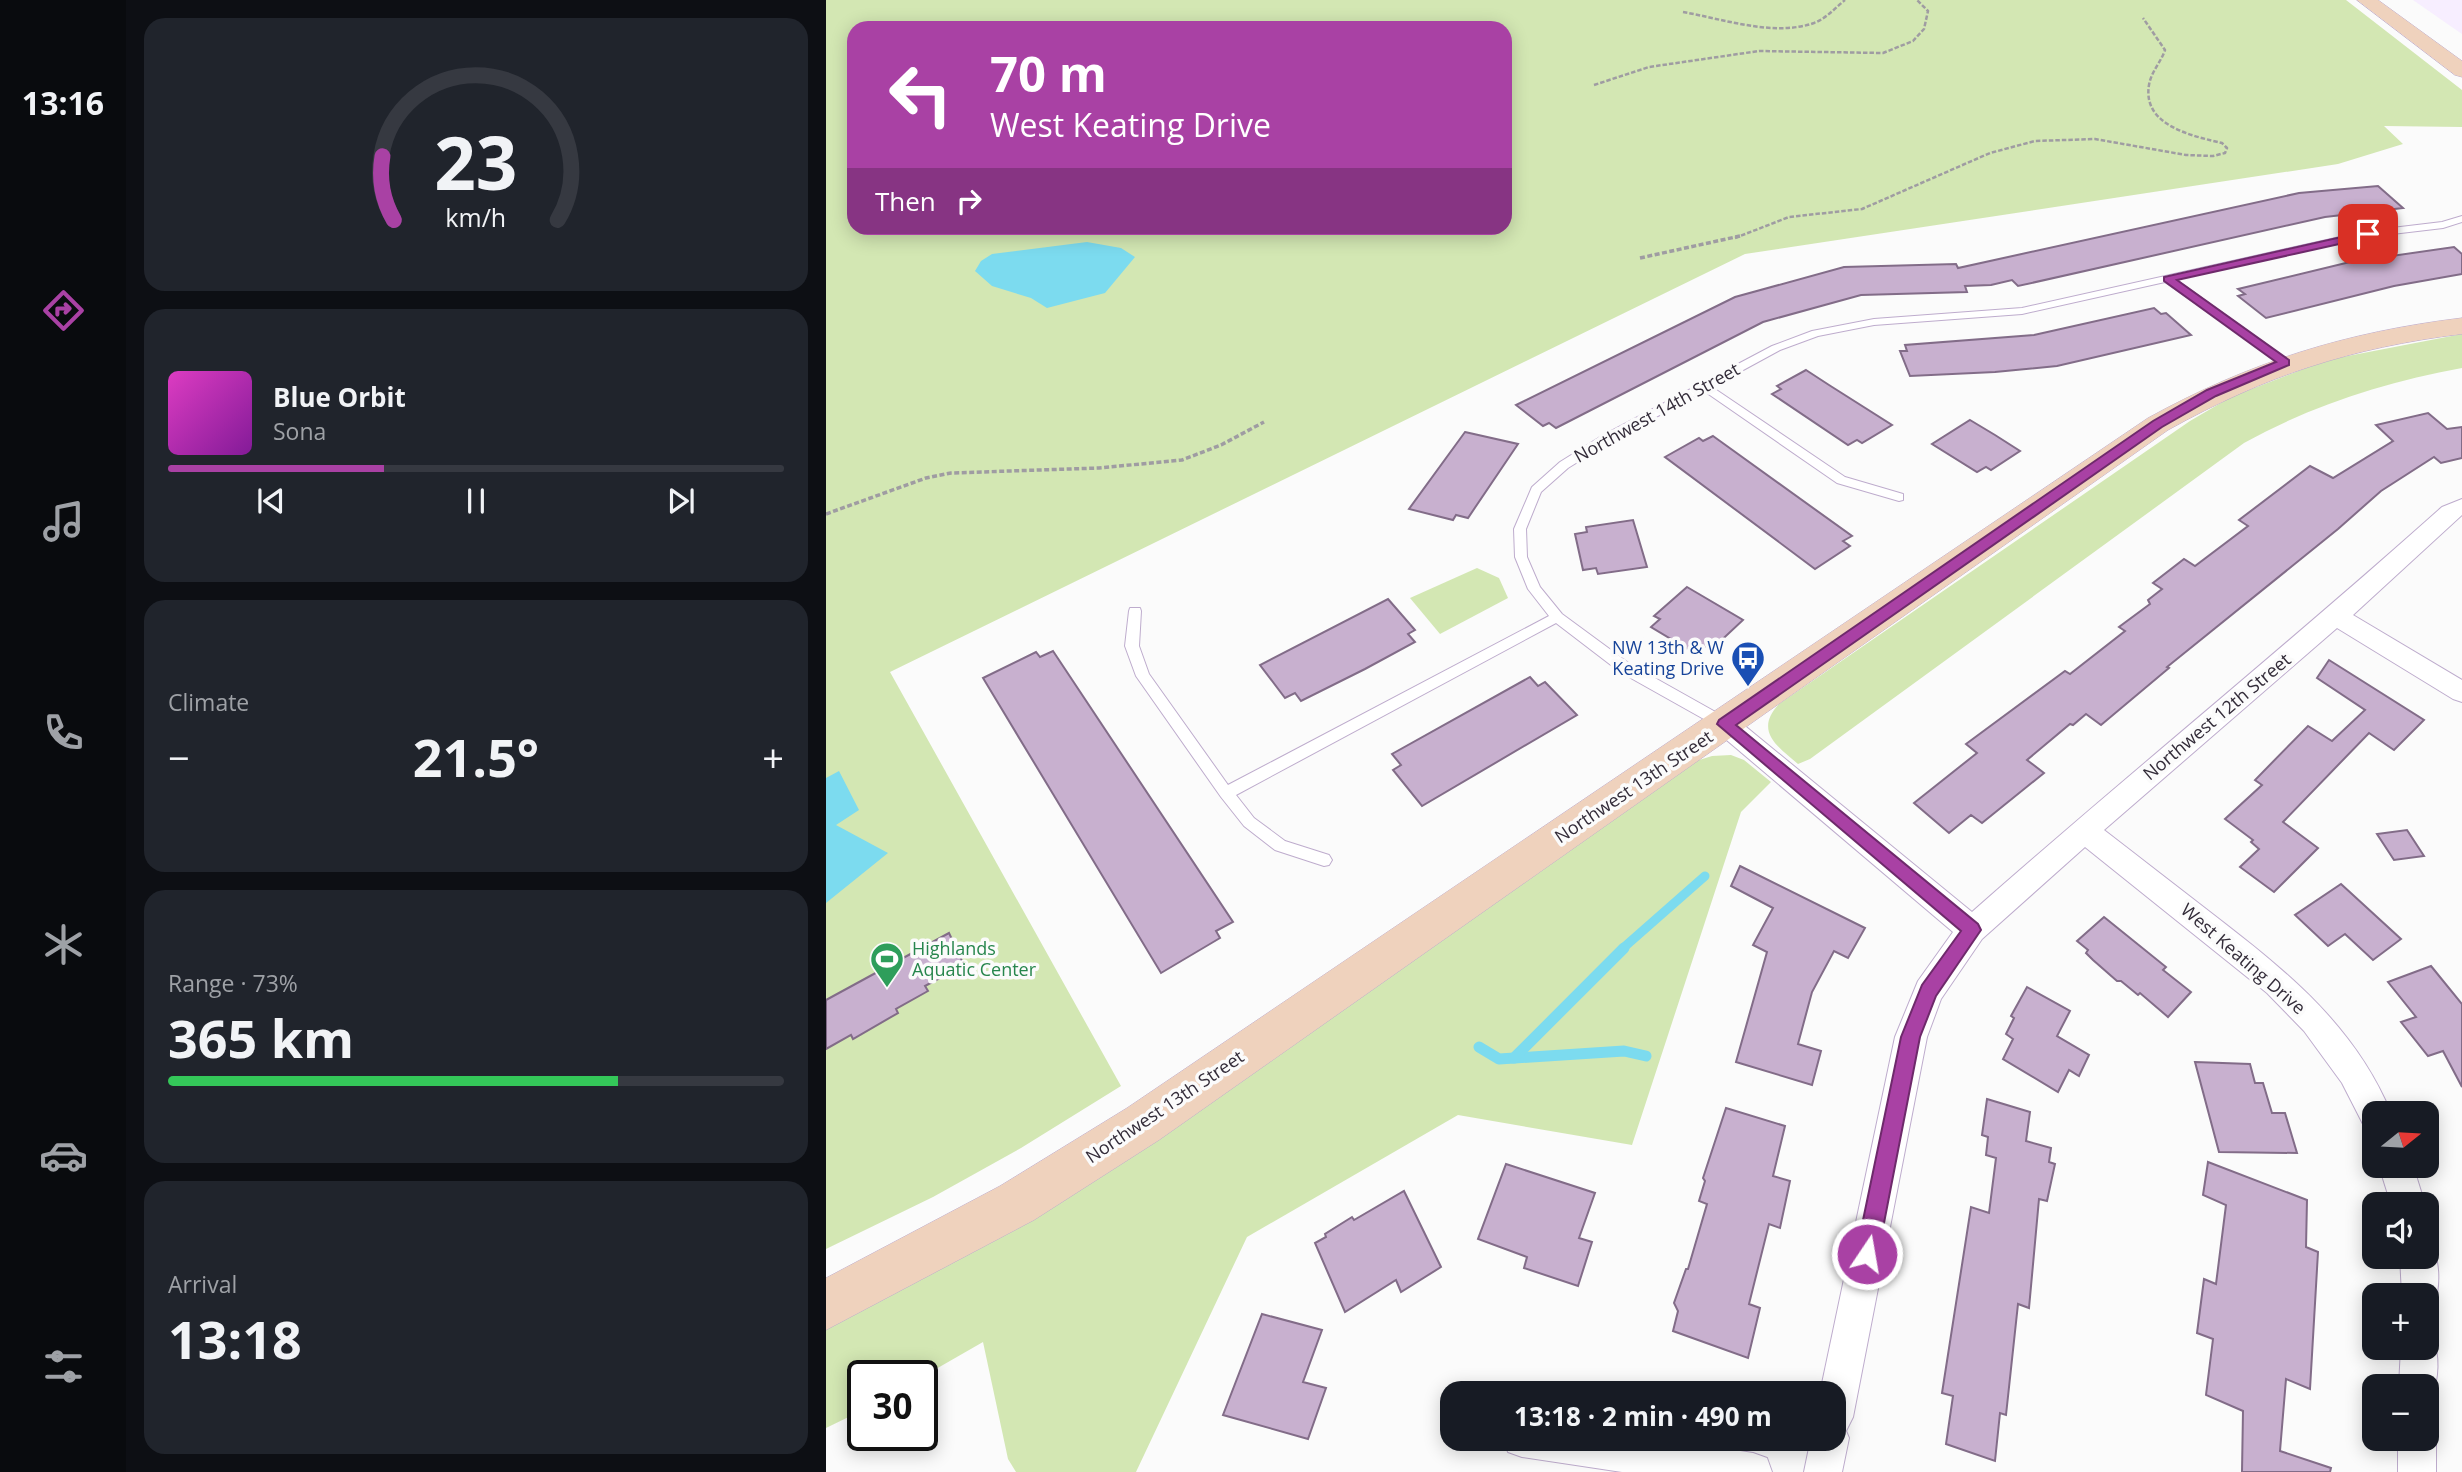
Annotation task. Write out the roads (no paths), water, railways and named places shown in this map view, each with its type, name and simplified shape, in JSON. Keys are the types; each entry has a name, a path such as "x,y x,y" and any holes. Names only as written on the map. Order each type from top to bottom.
{"main road":[{"path":"2366,0 2462,71"},
{"path":"2386,0 2462,55"},
{"name":"Northwest 13th Street","path":"826,1305 1017,1203 1143,1124 2158,424 2212,393 2285,363 2354,343 2462,326"}],"street":[{"name":"Northwest 12th Street","path":"1841,1381 1911,1037 1929,991 1972,930 2084,830 2336,616 2450,512 2462,506"},
{"path":"2336,616 2462,692"},
{"path":"1725,724 1972,930"},
{"name":"West Keating Drive","path":"2084,830 2278,983 2315,1021 2353,1072 2369,1101"},
{"path":"1610,1451 1753,1472"},
{"path":"1823,1472 1827,1451"},
{"path":"2417,1451 2417,1472"}],"lane":[{"name":"Northwest 14th Street","path":"1557,617 1534,589 1521,557 1520,529 1536,491 1564,465 1594,446 1776,348 1826,331 1874,322 2022,311 2368,234 2443,225 2462,219"},
{"path":"2168,279 2285,363"},
{"path":"1705,387 1841,480 1899,497"},
{"path":"1135,611 1132,646 1143,676 1226,793 1249,822 1280,846 1324,860"},
{"path":"1226,793 1557,617 1625,667 1725,724"}],"water":[{"path":"1087,242 1121,248 1135,257 1105,293 1047,308 1031,298 992,286 975,271 981,261 992,254"},
{"path":"839,771 859,810 836,825 888,853 826,903 826,778"}],"waterway":[{"path":"1622,949 1705,876"},
{"path":"1514,1058 1624,948"},
{"path":"1479,1047 1499,1059 1624,1051 1646,1056"}],"place":[{"name":"NW 13th & W Keating Drive","path":"1748,688"},
{"name":"Highlands Aquatic Center","path":"887,989"}]}
